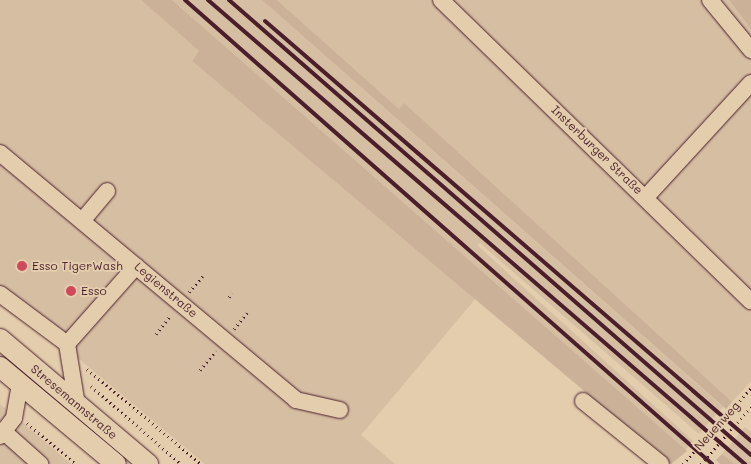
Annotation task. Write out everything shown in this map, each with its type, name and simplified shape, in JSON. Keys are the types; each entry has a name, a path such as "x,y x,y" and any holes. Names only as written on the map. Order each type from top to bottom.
{"main road":[{"name":"Stresemannstraße","path":"0,339 148,464"},
{"name":"Stresemannstraße","path":"0,367 18,388 116,464"}],"street":[{"name":"Insterburger Straße","path":"441,0 751,301"},
{"path":"710,0 751,50"},
{"path":"646,197 751,83"},
{"name":"Legienstraße","path":"0,153 296,400 340,410"},
{"path":"82,221 107,191"},
{"path":"67,349 136,266"},
{"path":"2,294 67,349 77,405"},
{"path":"18,388 7,411 2,434 40,464"},
{"path":"583,401 661,464"}],"path":[{"path":"229,297 232,293"},
{"path":"67,349 201,464"},
{"name":"Neuenweg","path":"683,464 751,388"},
{"name":"Neuenweg","path":"701,464 751,408"},
{"path":"7,411 76,464"}],"shaded area":[{"path":"0,0 141,0 199,51 192,61 477,297 361,435 395,464 205,464 0,293"},
{"path":"141,0 172,0 687,451 671,464 192,61 199,51"},
{"path":"172,0 262,0 723,407 699,434 480,243 477,245 693,441 685,450"},
{"path":"262,0 277,0 399,109 404,103 732,402 726,409"},
{"path":"277,0 729,0 751,29 751,381 732,402 727,398 404,104 399,109"},
{"path":"729,0 751,0 751,29"},
{"path":"0,404 23,423 71,464 0,464"},
{"path":"745,427 751,432 751,464 734,464 722,454"},
{"path":"722,454 734,464 720,464 716,460"}],"railway":[{"path":"185,0 712,464"},
{"path":"208,0 745,464"},
{"path":"229,0 751,455"},
{"path":"265,21 751,441"}],"place":[{"name":"Esso TigerWash","path":"22,266"},
{"name":"Esso","path":"71,291"}]}
